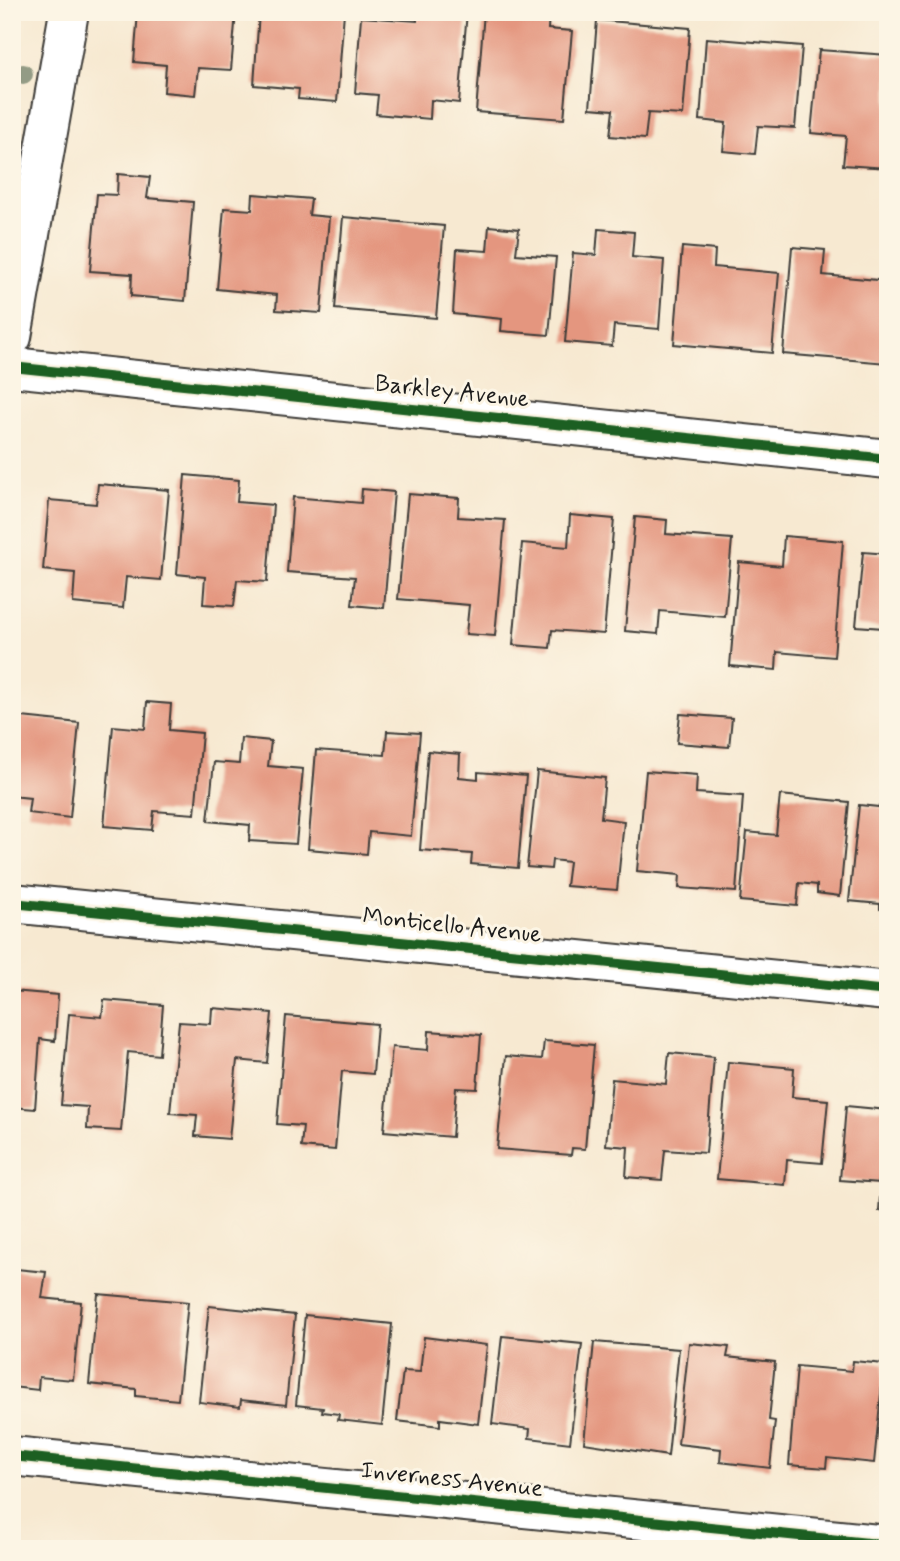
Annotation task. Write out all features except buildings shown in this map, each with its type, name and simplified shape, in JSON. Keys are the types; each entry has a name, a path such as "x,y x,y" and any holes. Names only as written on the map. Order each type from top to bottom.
{"street":[{"path":"12,337 69,12"},
{"name":"Barkley Avenue","path":"12,368 888,459"},
{"name":"Monticello Avenue","path":"12,903 888,991"},
{"name":"Inverness Avenue","path":"12,1457 888,1545"}],"cycle path":[{"path":"12,367 888,459"},
{"path":"12,903 888,991"},
{"path":"12,1456 888,1545"}]}
